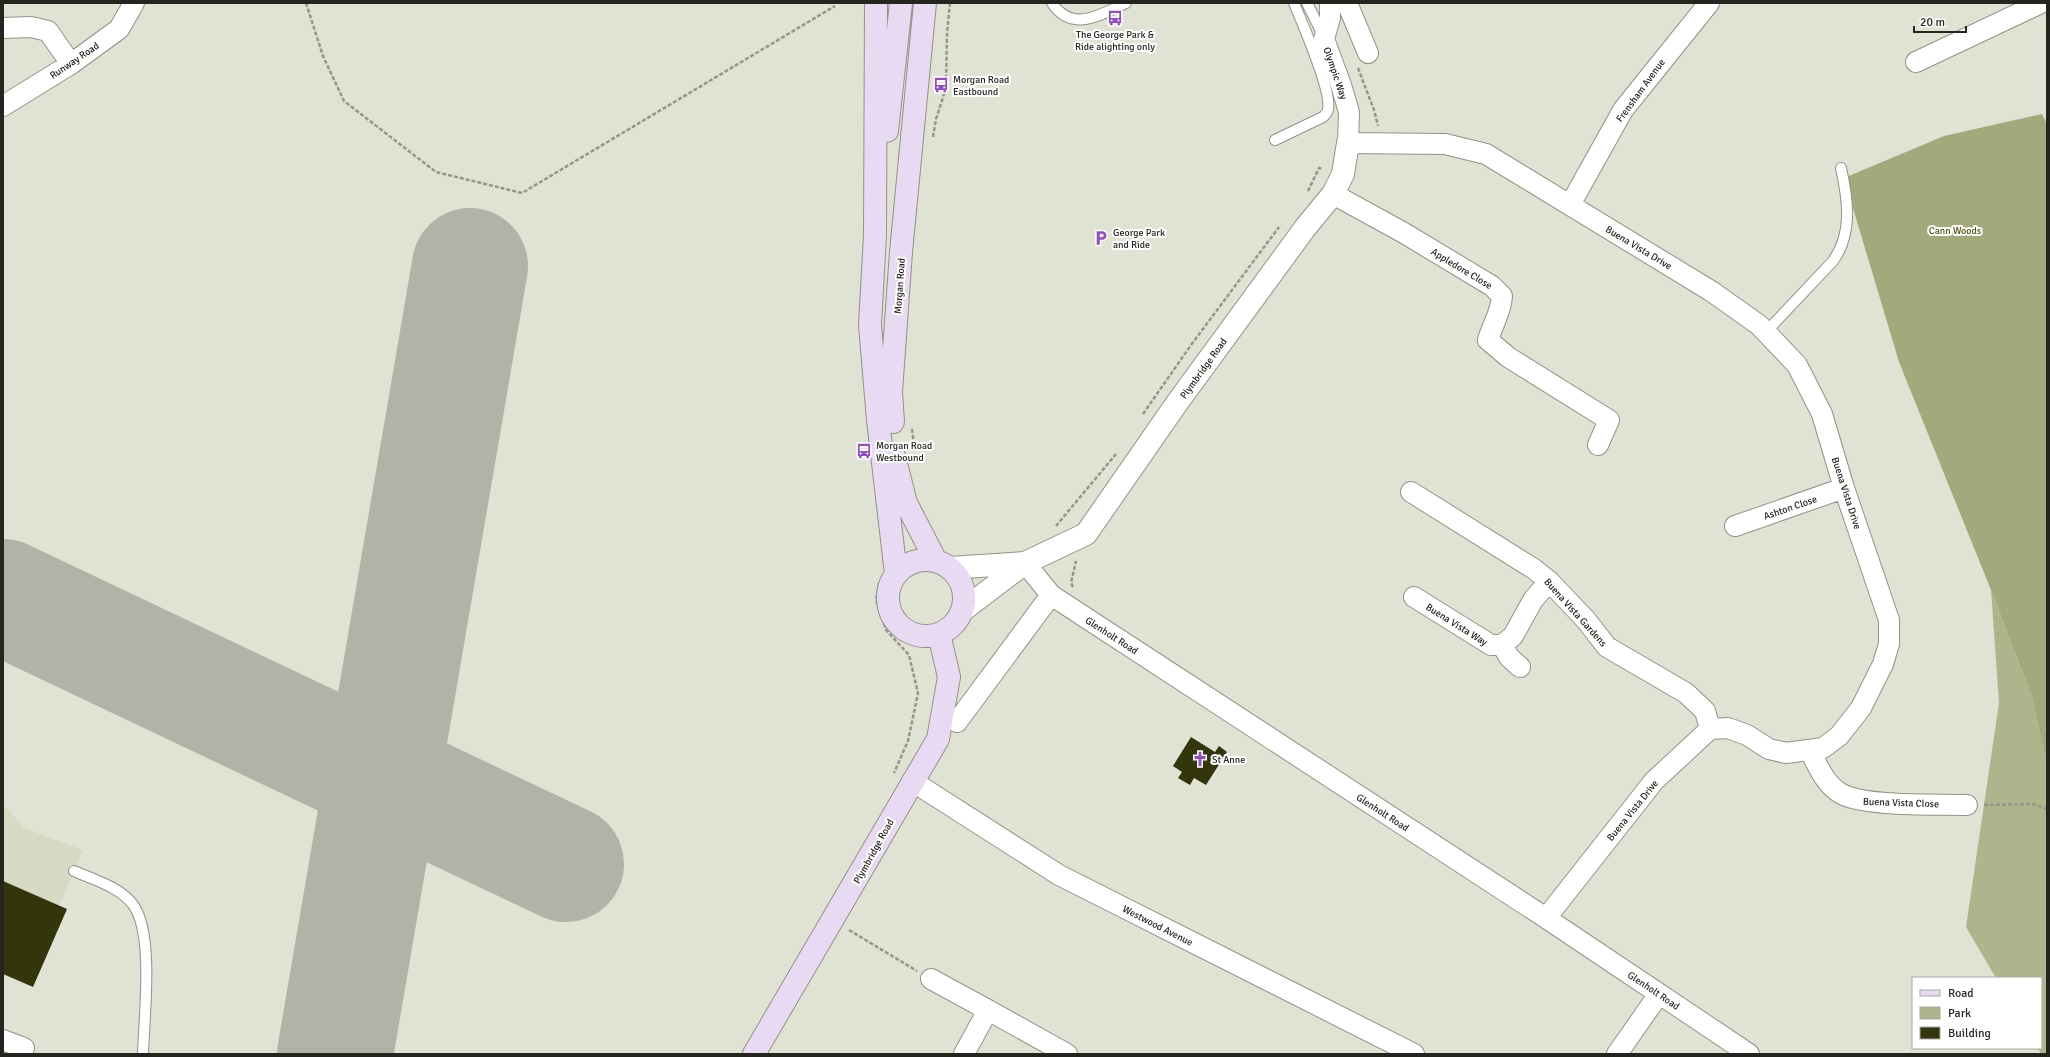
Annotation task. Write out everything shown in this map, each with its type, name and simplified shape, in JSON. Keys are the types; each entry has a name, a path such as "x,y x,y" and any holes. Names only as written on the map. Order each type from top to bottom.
{"main road":[{"path":"876,3 875,235 870,326 878,420 896,574 890,585 888,600 892,614 901,626 913,634 927,636 939,634"},
{"path":"875,235 901,3"},
{"name":"Morgan Road","path":"925,3 901,252 891,392 894,457 906,503 943,564"},
{"name":"Plymbridge Road","path":"896,574 909,563 923,560 943,564"},
{"path":"943,564 959,578 964,593 963,610"},
{"name":"Plymbridge Road","path":"754,1054 833,920 912,781 938,739 949,678 939,634 951,627 963,610"}],"street":[{"name":"Runway Road","path":"3,106 71,64 119,29 134,3"},
{"name":"Olympic Way","path":"1330,3 1330,18 1324,39 1342,84 1349,112 1348,143"},
{"path":"1347,3 1368,53"},
{"name":"Frensham Avenue","path":"1570,205 1623,110 1709,3"},
{"path":"1916,62 2041,3"},
{"path":"3,28 30,27 48,31 71,64"},
{"name":"Plymbridge Road","path":"963,610 1025,563 1086,534 1177,403 1305,228 1333,194 1343,174 1348,143"},
{"name":"Buena Vista Drive","path":"1348,143 1445,144 1486,154 1711,291 1759,325 1797,366 1822,414 1844,488 1889,620 1889,644 1883,664 1861,708 1839,736 1823,748 1810,751 1786,753 1769,749 1747,735 1728,728 1710,729 1654,781 1546,918"},
{"name":"Appledore Close","path":"1333,194 1404,233 1492,286 1502,296 1501,311 1493,325 1488,340 1508,357 1609,420 1598,445"},
{"name":"Ashton Close","path":"1735,526 1844,488"},
{"name":"Buena Vista Gardens","path":"1410,492 1534,569 1549,581 1586,620 1607,647 1686,693 1704,711 1710,729"},
{"name":"Plymbridge Road","path":"943,564 1025,563"},
{"name":"Glenholt Road","path":"1025,563 1051,595 1546,918 1749,1054"},
{"name":"Buena Vista Way","path":"1414,597 1491,645 1502,645 1513,636 1533,600 1549,581"},
{"path":"957,722 1051,595"},
{"name":"Buena Vista Way","path":"1502,645 1509,657 1520,667"},
{"name":"Buena Vista Close","path":"1810,751 1823,776 1839,792 1858,801 1967,805"},
{"name":"Westwood Avenue","path":"912,781 1059,875 1414,1054"},
{"path":"931,979 1067,1054"},
{"path":"1617,1054 1659,994"},
{"path":"964,1054 988,1010"},
{"path":"3,1040 24,1048"}],"lane":[{"path":"1052,3 1058,13 1072,20 1088,19 1126,3"},
{"path":"1275,140 1323,117 1328,110 1327,94 1315,55 1294,3"},
{"path":"1307,3 1324,39"},
{"path":"1766,332 1841,251 1847,230 1847,198 1841,168"},
{"path":"74,872 113,888 133,906 139,916 144,931 146,953 143,1054"}],"path":[{"path":"306,3 323,56 344,101 436,172 522,193 835,6"},
{"path":"933,141 936,120 946,88 947,33 950,3"},
{"path":"1305,195 1319,168 1343,174"},
{"path":"1142,416 1191,345 1281,226"},
{"path":"911,426 915,456"},
{"path":"1055,527 1120,448"},
{"path":"1082,616 1071,583 1077,554 1086,534"},
{"path":"1967,805 2033,804 2047,809"},
{"path":"833,920 931,979"}],"shaded area":[{"path":"3,804 24,828 83,850 59,906 3,881"}],"green space":[{"name":"Cann Woods","path":"2042,114 2047,124 2047,764 2032,697 1991,590 1899,362 1844,178 1944,136"},
{"path":"1991,590 2032,697 2047,764 2047,1054 2041,1054 2038,1049 2042,1049 2042,977 1995,977 1966,927 1999,703"}],"building":[{"name":"St Anne","path":"1191,737 1215,752 1219,746 1227,752 1206,785 1194,778 1190,785 1178,778 1182,772 1173,766"},
{"path":"3,881 67,909 33,987 3,974"}],"taxiway":[{"path":"3,633 17,604"}],"runway":[{"path":"335,1054 470,266"},
{"path":"3,597 566,864"}],"place":[{"name":"The George Park & Ride alighting only","path":"1115,18"},
{"name":"Morgan Road Eastbound","path":"941,85"},
{"name":"George Park and Ride","path":"1101,238"},
{"name":"Morgan Road Westbound","path":"864,451"},
{"name":"St Anne","path":"1200,759"}]}
